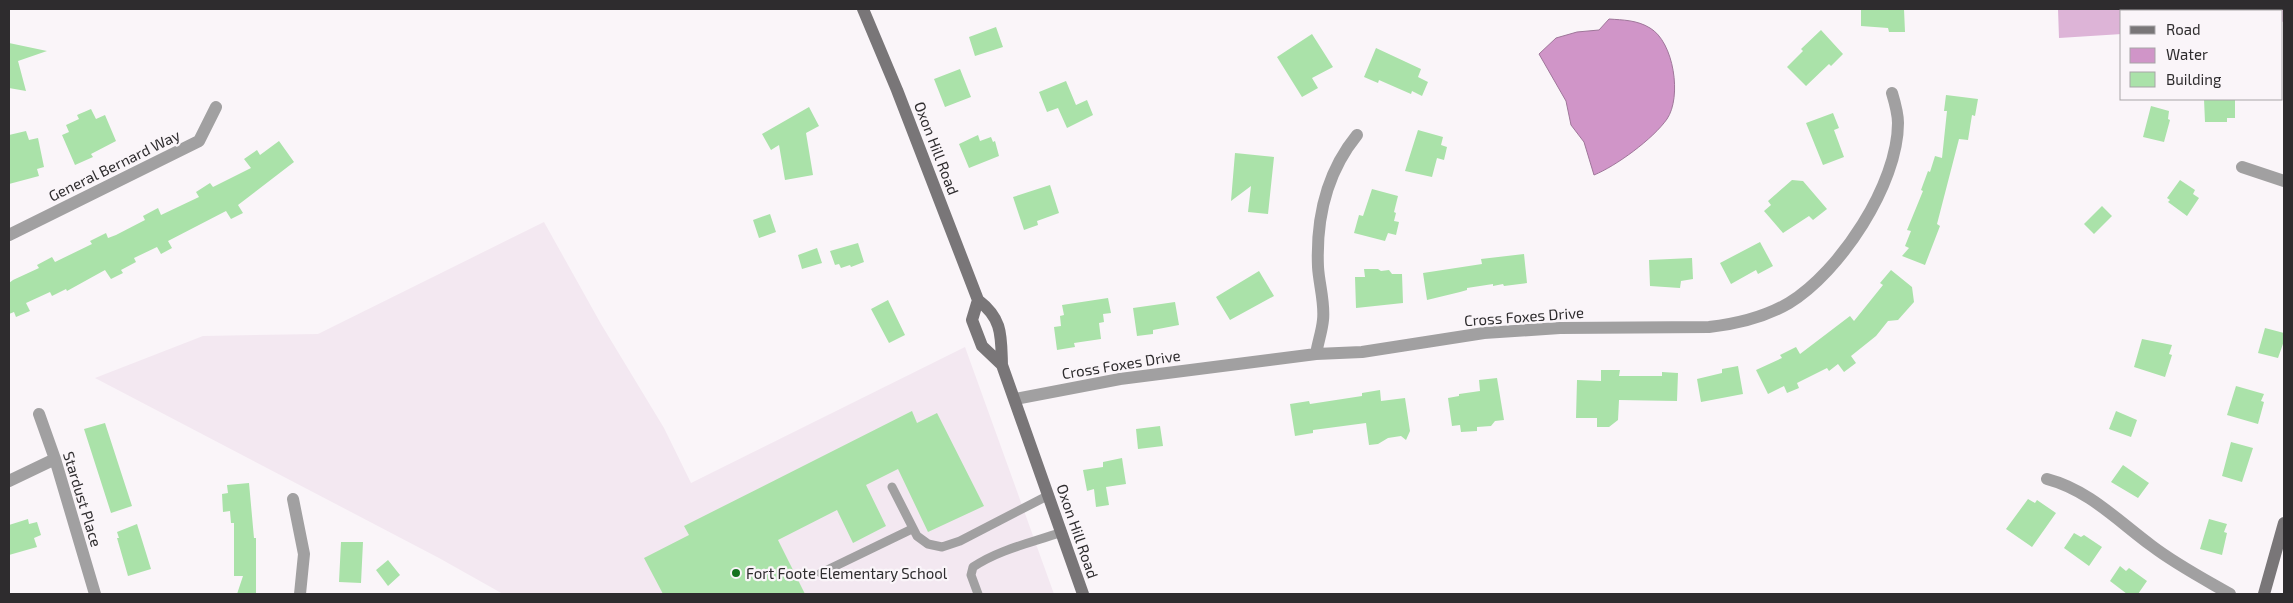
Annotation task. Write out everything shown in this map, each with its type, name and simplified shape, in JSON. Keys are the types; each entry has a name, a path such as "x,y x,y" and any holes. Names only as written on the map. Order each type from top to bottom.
{"main road":[{"name":"Oxon Hill Road","path":"863,9 904,108 978,300 992,310 1001,334 1002,366 1083,594"},
{"name":"Oxon Hill Road","path":"978,300 972,320 982,346 1002,366"},
{"path":"2264,594 2284,524"}],"street":[{"name":"Cross Foxes Drive","path":"1015,399 1120,379 1316,354 1362,352 1511,331 1577,328 1709,327 1746,320 1778,309 1814,282 1839,256 1869,214 1880,194 1891,166 1898,135 1898,113 1892,93"},
{"name":"General Bernard Way","path":"9,235 199,141 216,107"},
{"path":"1316,354 1323,320 1318,239 1323,207 1334,168 1357,135"},
{"path":"2242,167 2284,181"},
{"name":"Stardust Place","path":"39,414 95,594"},
{"path":"9,481 54,459"},
{"path":"2047,479 2065,484 2090,498 2153,547 2190,572 2230,594"},
{"path":"293,499 304,554 300,594"}],"lane":[{"path":"892,487 917,536 928,544 942,547 951,545 1049,495"},
{"path":"821,573 912,529"},
{"path":"978,594 971,575 972,567 1003,550 1020,547 1062,532"}],"shaded area":[{"path":"2058,9 2284,9 2283,22 2283,10 2120,10 2120,34 2059,38"},
{"path":"544,222 601,324 664,428 691,483 965,347 1054,594 503,594 439,558 95,378 203,336 318,334"}],"water":[{"path":"1609,19 1640,23 1658,35 1670,57 1675,84 1674,97 1672,109 1667,119 1653,135 1623,159 1594,175 1584,142 1571,125 1566,101 1539,54 1556,38 1577,32 1599,30"}],"building":[{"path":"1861,9 1904,9 1905,32 1889,32 1888,28 1861,26"},
{"path":"996,27 1003,47 975,56 969,37"},
{"path":"1821,30 1843,54 1831,66 1829,64 1806,86 1787,67 1803,51 1801,49"},
{"path":"1312,34 1333,67 1312,78 1318,88 1302,97 1277,57"},
{"path":"9,43 47,51 18,61 26,91 9,88"},
{"path":"1376,48 1421,69 1418,77 1428,82 1422,96 1412,91 1411,94 1379,80 1378,83 1364,77"},
{"path":"960,69 971,97 945,107 934,79"},
{"path":"1066,81 1076,105 1087,100 1093,115 1067,128 1058,108 1047,112 1039,92"},
{"path":"1946,95 1978,99 1975,116 1972,115 1968,140 1959,139 1937,224 1940,226 1925,265 1902,256 1909,248 1905,246 1911,231 1907,230 1923,191 1921,190 1928,171 1930,172 1935,156 1942,158 1947,111 1944,111"},
{"path":"2204,100 2235,100 2235,118 2227,118 2227,122 2205,122"},
{"path":"2151,106 2169,111 2168,119 2170,120 2164,142 2143,137"},
{"path":"809,107 819,126 806,133 813,175 785,180 779,145 771,150 762,134"},
{"path":"91,109 96,119 105,115 116,141 91,154 93,157 75,165 62,135 69,132 66,125 79,119 77,115"},
{"path":"1833,113 1839,128 1834,130 1844,157 1823,165 1806,123"},
{"path":"1418,130 1443,137 1441,145 1447,147 1444,160 1437,158 1432,177 1405,171"},
{"path":"26,131 29,140 38,138 44,167 37,169 39,176 9,184 9,135"},
{"path":"978,135 980,141 991,137 993,142 995,141 999,156 969,168 959,144"},
{"path":"279,141 294,162 238,205 243,213 231,219 226,211 168,241 172,248 161,254 157,247 134,258 136,262 121,270 123,273 111,279 105,270 67,291 66,289 52,296 50,292 26,303 30,311 16,317 14,312 9,314 9,283 13,280 39,268 37,265 52,257 55,262 92,244 90,241 106,233 108,238 116,235 145,220 143,216 158,208 161,215 199,197 196,192 210,183 213,187 251,168 244,159 257,150 260,155"},
{"path":"1235,153 1274,157 1268,214 1248,212 1251,186 1231,201"},
{"path":"1792,180 1803,181 1827,209 1813,220 1809,216 1783,233 1764,211 1771,205 1768,201"},
{"path":"2180,180 2195,190 2193,194 2199,198 2187,216 2168,202 2170,200 2167,198"},
{"path":"1050,185 1059,213 1037,221 1038,225 1024,230 1013,197"},
{"path":"1372,189 1398,196 1394,212 1396,213 1394,221 1399,222 1396,235 1388,233 1385,241 1354,233 1359,215 1363,216"},
{"path":"2102,206 2112,216 2094,234 2084,224"},
{"path":"770,214 776,232 759,238 753,220"},
{"path":"1760,242 1773,266 1758,274 1756,270 1731,284 1720,263"},
{"path":"858,243 864,262 851,267 850,265 841,268 839,264 835,265 830,251"},
{"path":"817,248 822,263 802,269 798,255"},
{"path":"1524,254 1527,283 1504,286 1503,284 1493,286 1493,284 1467,288 1467,290 1427,300 1423,273 1482,264 1481,259"},
{"path":"1692,258 1693,279 1681,281 1680,288 1650,286 1649,260"},
{"path":"1364,269 1389,270 1392,274 1402,274 1403,303 1356,308 1355,277 1365,277"},
{"path":"1891,270 1912,287 1914,302 1898,320 1888,321 1876,336 1851,356 1856,363 1844,372 1838,364 1829,371 1827,368 1797,383 1799,388 1787,393 1784,386 1768,394 1756,370 1782,358 1780,355 1796,347 1800,354 1850,316 1854,321 1883,285 1880,283"},
{"path":"1259,271 1274,296 1230,320 1216,297"},
{"path":"1108,298 1111,313 1103,314 1104,322 1099,323 1101,339 1074,343 1075,347 1057,350 1054,327 1061,326 1060,316 1064,315 1062,305"},
{"path":"888,300 905,335 889,343 871,309"},
{"path":"1175,302 1179,325 1153,330 1153,334 1137,336 1133,308"},
{"path":"2265,328 2284,333 2284,341 2278,358 2258,353"},
{"path":"2142,339 2172,345 2169,354 2172,355 2165,377 2134,367"},
{"path":"1738,366 1743,394 1701,402 1697,379 1722,373 1722,369"},
{"path":"1601,370 1620,370 1619,376 1662,376 1662,372 1678,373 1677,401 1619,400 1618,420 1609,427 1597,427 1597,418 1576,418 1577,380 1601,381"},
{"path":"1497,378 1504,420 1495,421 1491,426 1477,427 1477,431 1461,432 1460,425 1452,426 1448,398 1459,396 1459,394 1480,391 1479,380"},
{"path":"2236,386 2264,394 2261,401 2264,402 2258,424 2227,415"},
{"path":"1380,390 1381,401 1405,398 1410,431 1406,440 1401,436 1388,438 1378,444 1369,445 1366,423 1313,430 1313,433 1295,436 1290,404 1309,401 1310,404 1362,396 1362,393"},
{"path":"912,411 917,423 937,413 984,506 928,532 898,469 866,485 886,526 853,543 837,510 778,540 805,594 663,594 644,558 689,535 684,526"},
{"path":"2116,411 2137,420 2131,437 2109,429"},
{"path":"105,423 132,506 111,513 84,429"},
{"path":"1160,426 1163,446 1138,449 1136,429"},
{"path":"2231,442 2253,448 2242,482 2222,476"},
{"path":"1122,458 1126,484 1106,487 1109,505 1096,507 1094,489 1087,491 1083,470 1103,467 1103,462"},
{"path":"2123,465 2149,483 2138,498 2111,482"},
{"path":"249,483 254,538 256,538 256,594 237,594 243,576 234,576 234,523 231,523 230,511 223,512 222,494 228,493 227,485"},
{"path":"2028,499 2035,503 2037,500 2056,513 2032,547 2006,529"},
{"path":"28,519 29,524 37,522 41,535 34,538 37,547 9,555 9,525"},
{"path":"2209,519 2227,524 2224,532 2227,533 2222,555 2200,549"},
{"path":"137,524 151,569 128,576 117,532"},
{"path":"2074,533 2081,537 2084,535 2102,547 2089,566 2064,548"},
{"path":"341,542 363,542 361,583 339,582"},
{"path":"388,560 400,575 388,586 376,570"},
{"path":"2120,566 2126,571 2129,568 2147,581 2138,594 2127,594 2110,581"}],"place":[{"name":"Fort Foote Elementary School","path":"736,573"}]}
